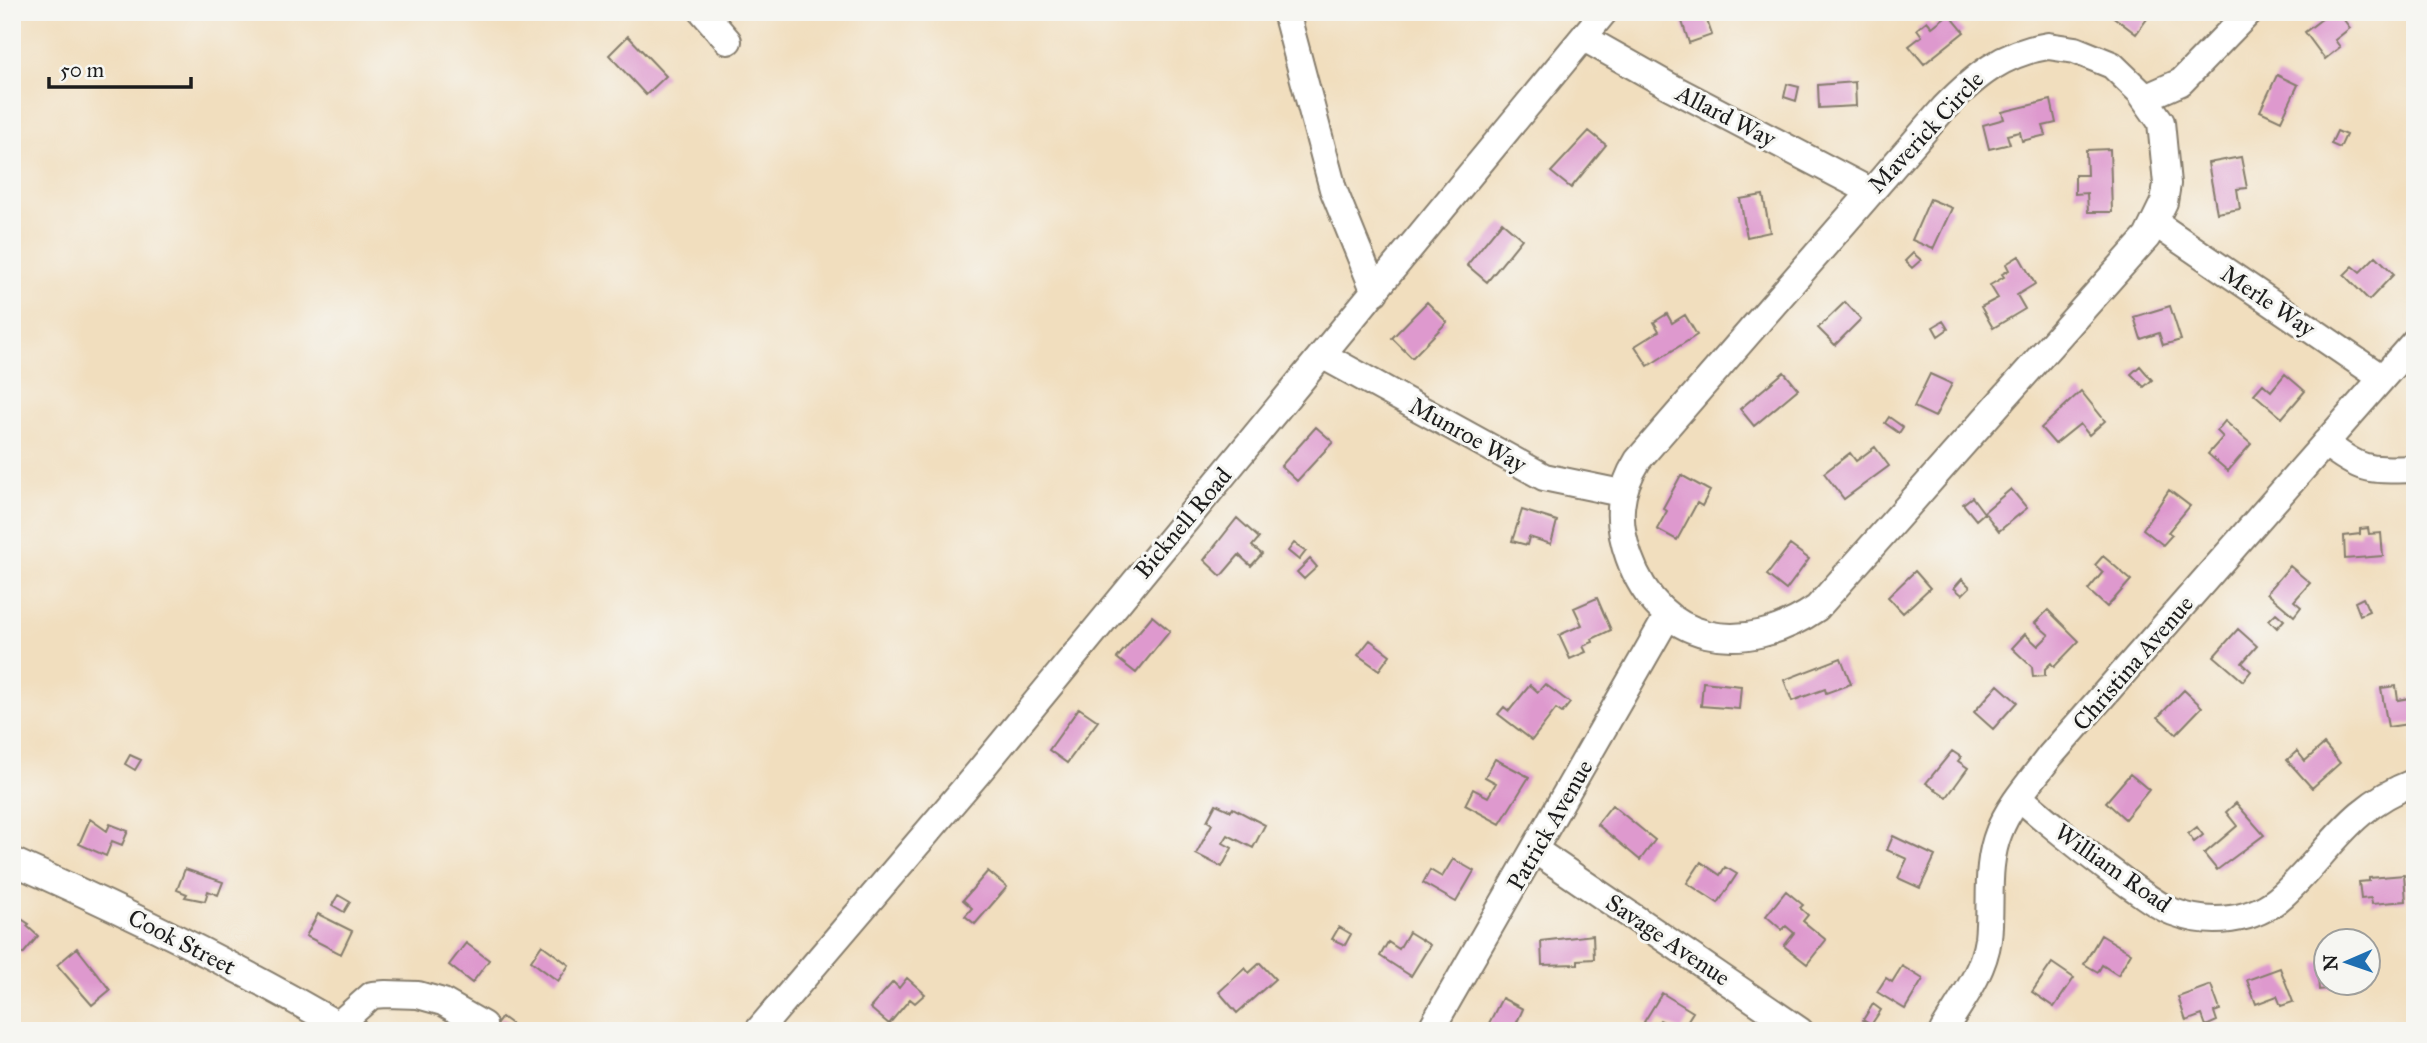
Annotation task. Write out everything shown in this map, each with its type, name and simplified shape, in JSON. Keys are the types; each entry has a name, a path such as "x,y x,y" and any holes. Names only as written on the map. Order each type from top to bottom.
{"street":[{"path":"703,12 728,41"},
{"path":"1286,12 1334,189 1375,292"},
{"name":"Bicknell Road","path":"758,1031 995,752 1604,12"},
{"path":"2145,98 2181,82 2249,12"},
{"name":"Allard Way","path":"1584,38 1669,86 1870,191"},
{"name":"Maverick Circle","path":"2061,47 2096,57 2127,77 2161,122 2166,162 2164,202 2155,223 2120,269 1817,608 1781,628 1747,637 1707,634 1667,617 1655,606 1633,568 1619,510 1621,493 1628,477 1657,435 1870,191 1964,87 1991,65 2029,49 2061,47"},
{"name":"Merle Way","path":"2155,223 2382,378"},
{"name":"Christina Avenue","path":"1943,1031 1982,963 1988,939 1994,848 1999,830 2020,797 2050,756 2415,341"},
{"name":"Munroe Way","path":"1322,355 1544,477 1621,493"},
{"path":"2325,443 2352,464 2368,470 2415,469"},
{"name":"Patrick Avenue","path":"1430,1031 1667,617"},
{"name":"William Road","path":"2020,797 2101,864 2158,905 2184,916 2217,920 2236,919 2265,909 2283,895 2354,817 2388,794 2415,782"},
{"name":"Savage Avenue","path":"1535,850 1800,1031"},
{"name":"Cook Street","path":"12,861 131,915 343,1028"},
{"path":"343,1028 372,995 386,994 418,995 443,1002 484,1025"}],"building":[{"path":"1679,12 1704,12 1712,35 1689,43"},
{"path":"2107,12 2145,12 2149,16 2136,34"},
{"path":"2331,12 2338,12 2350,28 2335,40 2340,47 2325,59 2305,32"},
{"path":"1949,14 1964,32 1924,64 1909,46 1922,36 1917,29 1927,21 1932,27"},
{"path":"628,36 666,76 646,95 609,55"},
{"path":"2277,75 2298,85 2281,121 2260,111"},
{"path":"1855,82 1856,106 1819,108 1818,85"},
{"path":"1787,84 1799,87 1796,101 1784,97"},
{"path":"2051,100 2056,123 2043,126 2046,135 2022,141 2020,132 2007,135 2010,144 1989,149 1983,125 2004,119 2002,112"},
{"path":"1589,131 1606,145 1571,188 1551,172"},
{"path":"2337,131 2346,135 2340,148 2331,144"},
{"path":"2110,149 2112,212 2088,212 2087,193 2075,194 2075,175 2087,175 2086,150"},
{"path":"2241,157 2247,188 2237,189 2240,209 2217,213 2208,163"},
{"path":"1763,195 1770,232 1747,237 1740,199"},
{"path":"1930,199 1952,208 1933,249 1912,240"},
{"path":"1502,222 1522,239 1487,282 1467,265"},
{"path":"1913,253 1921,260 1912,268 1905,261"},
{"path":"2019,256 2035,284 2017,295 2025,309 1993,328 1981,307 1998,298 1990,285 2004,277 2002,274 2009,270 2006,264"},
{"path":"2376,256 2394,274 2369,300 2344,275 2353,266 2360,272"},
{"path":"1427,302 1447,322 1412,358 1392,338"},
{"path":"1845,302 1861,319 1835,345 1818,328"},
{"path":"2170,306 2181,340 2163,345 2159,333 2141,339 2134,317"},
{"path":"1667,314 1672,323 1685,315 1697,335 1648,366 1635,346 1659,331 1654,322"},
{"path":"1943,321 1948,329 1938,336 1933,327"},
{"path":"2140,366 2152,380 2144,387 2131,374"},
{"path":"1784,372 1798,389 1754,426 1740,409"},
{"path":"1930,374 1952,384 1935,417 1914,407"},
{"path":"2285,374 2305,391 2282,418 2254,394 2263,384 2271,391"},
{"path":"2081,391 2105,421 2089,435 2080,424 2055,444 2041,428"},
{"path":"1889,417 1903,427 1899,433 1885,423"},
{"path":"2225,421 2251,444 2228,471 2208,454 2223,437 2217,431"},
{"path":"1316,427 1333,442 1297,481 1281,466"},
{"path":"1875,447 1889,466 1844,499 1824,473 1850,453 1856,461"},
{"path":"1681,475 1710,491 1702,506 1697,503 1677,540 1657,529 1667,511 1663,508"},
{"path":"2011,489 2027,508 1999,531 1984,512"},
{"path":"2169,490 2190,506 2168,532 2172,535 2163,545 2143,529"},
{"path":"1972,497 1984,513 1976,520 1963,504"},
{"path":"1522,510 1557,521 1551,544 1529,537 1527,545 1512,541"},
{"path":"1237,518 1259,538 1252,546 1262,554 1251,566 1239,555 1221,576 1204,560"},
{"path":"2368,528 2369,534 2381,533 2383,556 2345,559 2344,536 2360,534 2360,529"},
{"path":"1294,543 1306,551 1299,560 1288,551"},
{"path":"1790,545 1809,559 1786,590 1767,575"},
{"path":"2103,556 2131,580 2107,607 2088,590 2103,572 2095,565"},
{"path":"1310,559 1317,567 1304,579 1297,572"},
{"path":"2290,566 2310,583 2294,601 2301,607 2294,616 2267,593"},
{"path":"1915,571 1930,588 1903,613 1888,597"},
{"path":"1962,579 1970,587 1962,595 1954,588"},
{"path":"1597,598 1611,630 1592,639 1593,642 1583,646 1586,652 1570,659 1559,635 1582,625 1574,608"},
{"path":"2363,598 2369,611 2360,615 2355,602"},
{"path":"2048,610 2079,641 2054,667 2051,663 2045,669 2045,676 2033,677 2032,667 2012,648 2025,634 2038,646 2049,635 2035,623"},
{"path":"2276,613 2284,620 2277,628 2269,620"},
{"path":"1152,616 1170,631 1136,673 1117,658"},
{"path":"2238,629 2257,646 2242,663 2251,671 2243,681 2214,656"},
{"path":"1370,640 1390,655 1379,670 1358,655"},
{"path":"1841,658 1851,684 1826,693 1825,689 1792,701 1784,680"},
{"path":"1703,682 1741,686 1739,709 1701,706"},
{"path":"1545,684 1570,703 1562,713 1556,709 1532,740 1498,714 1504,707 1509,711 1530,685 1538,692"},
{"path":"1998,685 2017,702 1993,729 1974,712"},
{"path":"2396,686 2398,700 2415,697 2415,723 2388,727 2381,688"},
{"path":"2184,690 2202,707 2176,734 2158,717"},
{"path":"1079,708 1098,721 1067,763 1049,750"},
{"path":"2324,744 2340,763 2312,788 2287,760 2297,751 2305,761"},
{"path":"1952,751 1961,757 1958,761 1968,768 1947,797 1926,783"},
{"path":"130,755 141,760 135,770 125,764"},
{"path":"1495,759 1529,777 1500,824 1465,805 1473,789 1488,797 1496,783 1485,777"},
{"path":"2130,774 2149,790 2125,819 2106,802"},
{"path":"2236,803 2264,835 2217,870 2204,854 2237,826 2226,812"},
{"path":"1216,804 1231,811 1233,808 1265,825 1253,848 1228,835 1223,843 1232,848 1222,867 1196,854 1212,824 1207,821"},
{"path":"1612,805 1655,840 1640,860 1597,824"},
{"path":"90,819 107,831 110,824 128,831 122,845 112,841 106,856 79,844"},
{"path":"2197,827 2203,835 2194,842 2188,834"},
{"path":"1893,836 1935,856 1920,888 1898,878 1907,859 1887,850"},
{"path":"1453,859 1474,871 1456,902 1423,883 1430,870 1442,877"},
{"path":"1701,862 1720,875 1725,867 1737,874 1718,903 1687,883"},
{"path":"185,869 223,882 218,895 208,891 205,901 185,897 187,894 177,890"},
{"path":"988,871 1007,887 975,924 965,916 972,908 963,900"},
{"path":"2404,875 2406,901 2372,904 2371,898 2361,899 2359,882 2369,881 2369,878"},
{"path":"1786,891 1803,905 1800,908 1808,915 1803,921 1826,940 1807,964 1784,946 1794,933 1786,926 1782,930 1766,916"},
{"path":"338,895 350,902 344,912 332,905"},
{"path":"12,913 29,924 27,926 38,936 23,954 12,944"},
{"path":"318,914 352,931 341,954 306,936"},
{"path":"1339,927 1351,934 1345,945 1332,939"},
{"path":"1409,932 1430,945 1411,976 1380,956 1388,942 1399,949"},
{"path":"1593,935 1594,959 1578,960 1578,964 1542,965 1541,941"},
{"path":"2101,935 2131,953 2118,975 2102,965 2098,972 2084,964"},
{"path":"466,943 489,960 472,983 449,965"},
{"path":"542,945 569,965 558,981 531,961"},
{"path":"77,948 110,990 92,1005 57,965"},
{"path":"1260,963 1275,979 1237,1013 1219,992 1245,968 1249,973"},
{"path":"2052,963 2074,978 2054,1007 2032,992"},
{"path":"1902,966 1923,979 1905,1009 1877,992 1886,978 1892,982"},
{"path":"2280,968 2293,1002 2281,1006 2277,996 2256,1004 2247,980"},
{"path":"907,978 925,994 915,1003 910,999 889,1024 870,1008 893,982 899,988"},
{"path":"2211,985 2220,1010 2214,1012 2217,1021 2206,1026 2202,1015 2186,1021 2178,997"},
{"path":"1662,993 1693,1012 1681,1031 1660,1020 1654,1028 1644,1022"},
{"path":"1502,998 1523,1009 1513,1031 1489,1031 1486,1029"},
{"path":"1873,1004 1881,1010 1871,1025 1863,1020"},
{"path":"502,1017 521,1031 492,1031"}]}
